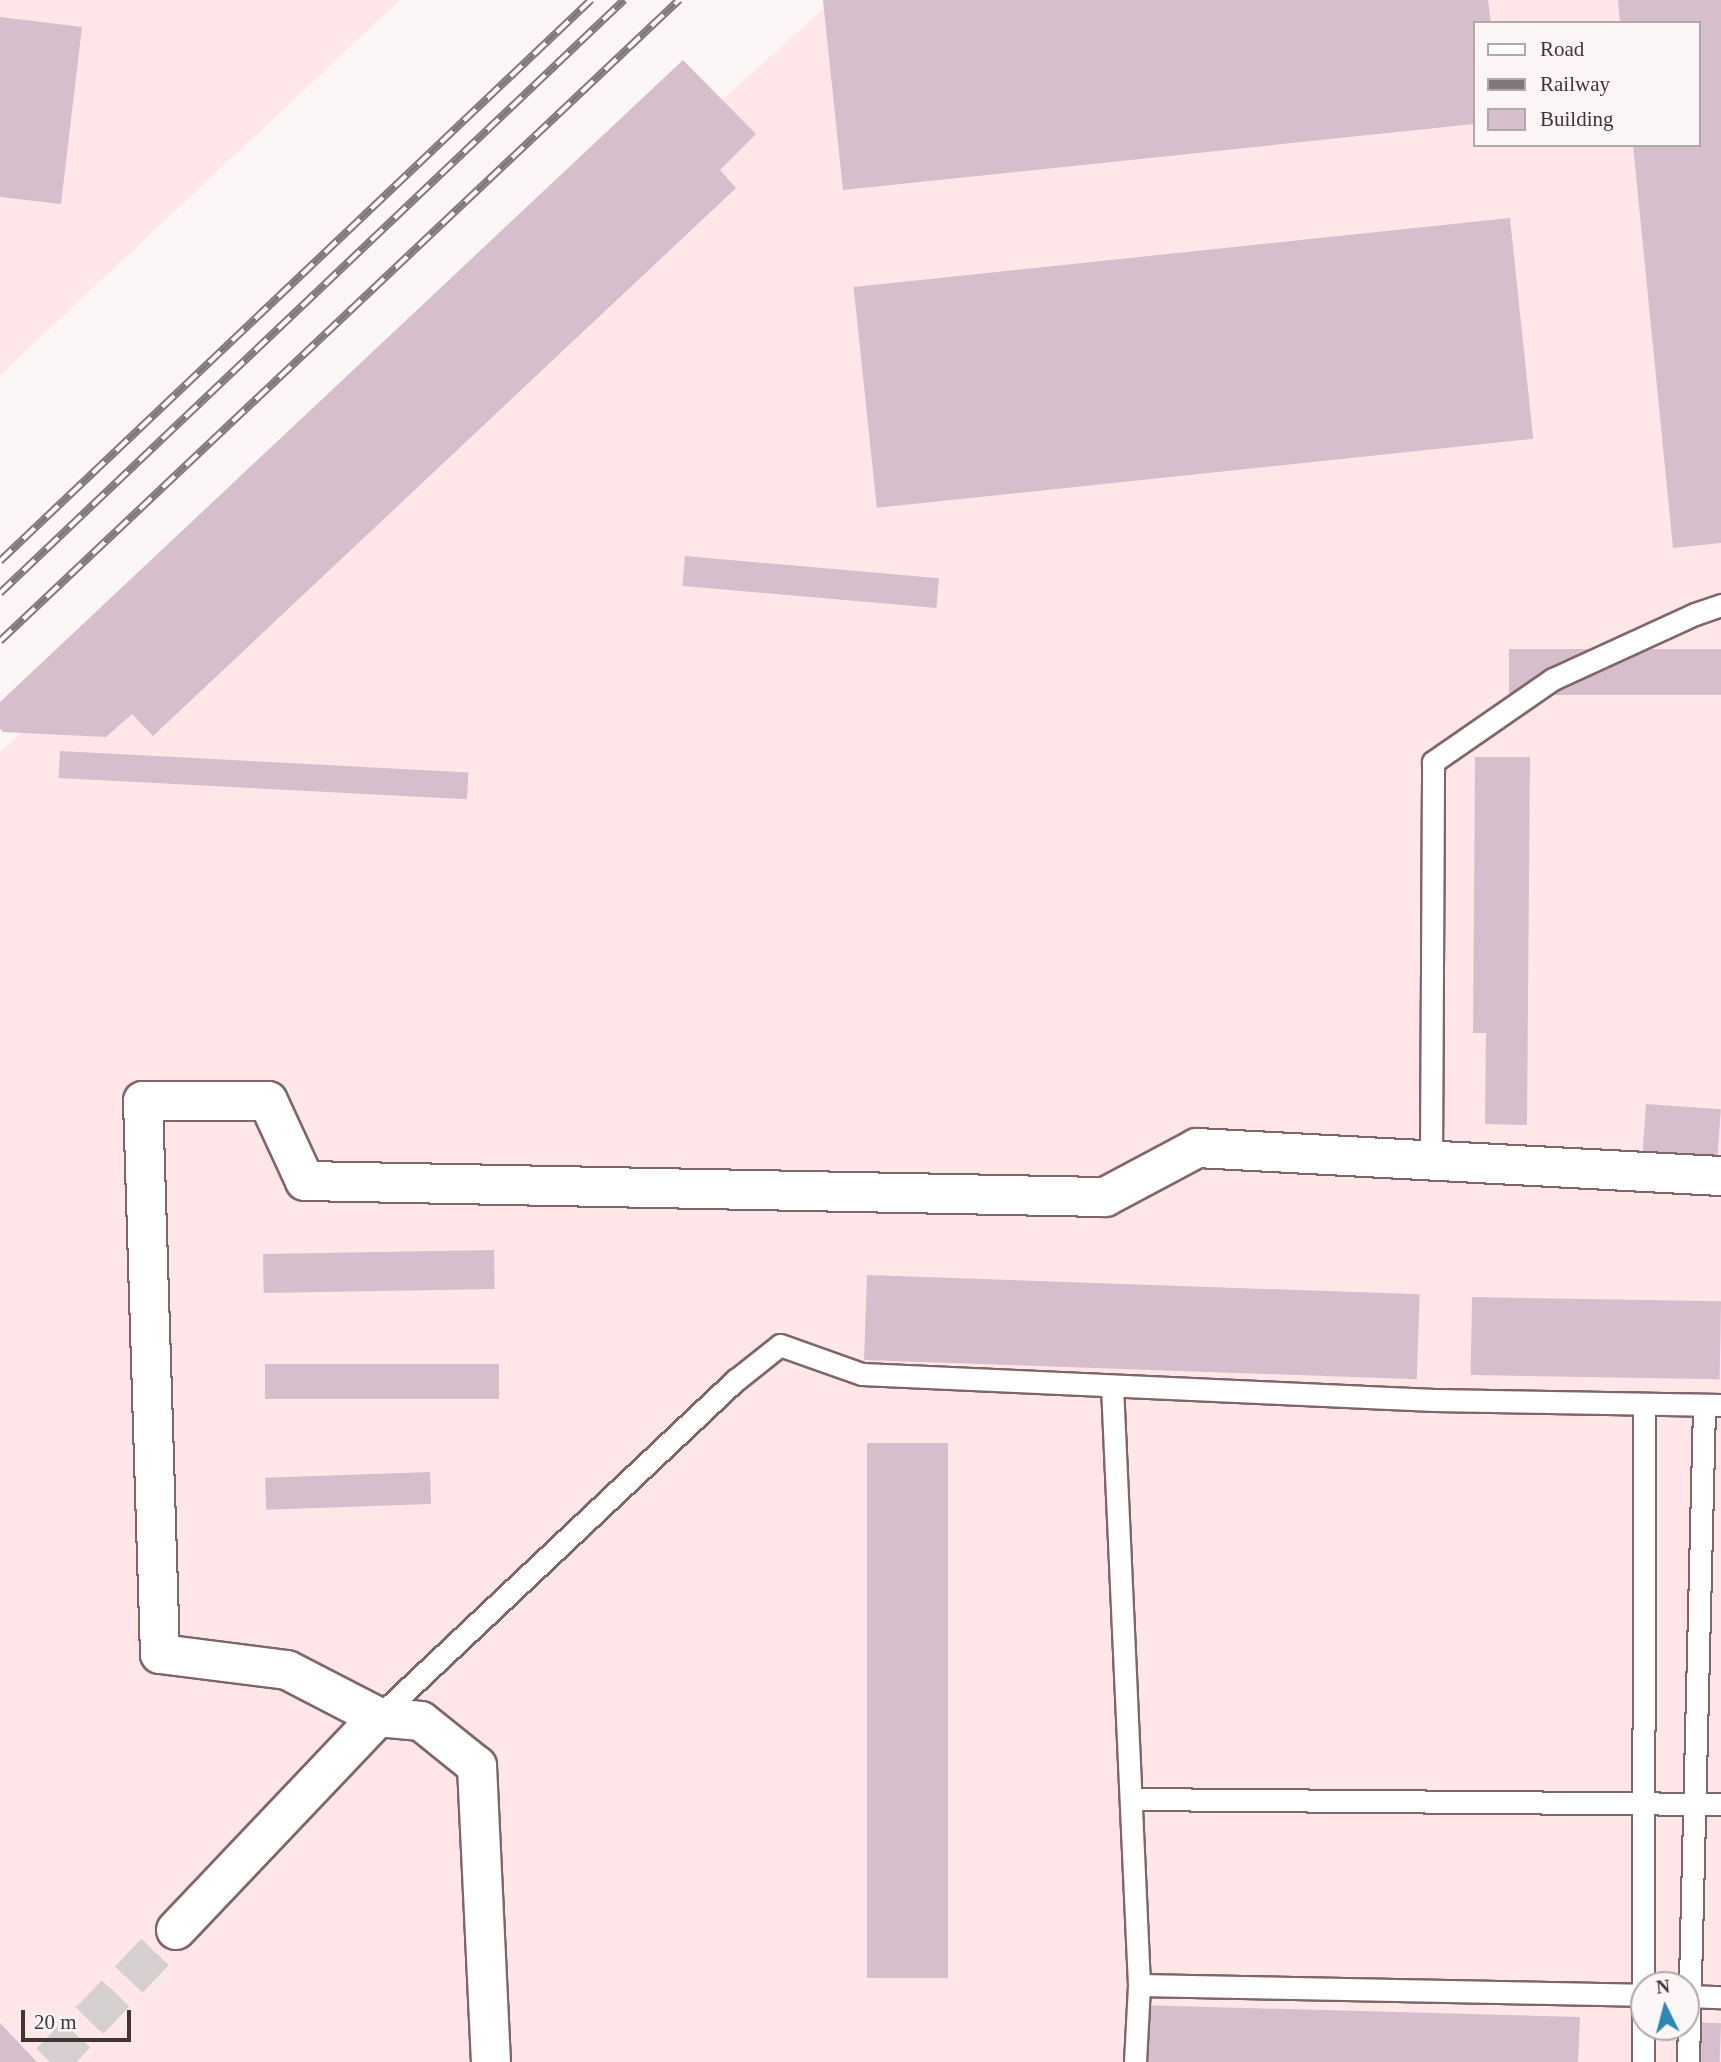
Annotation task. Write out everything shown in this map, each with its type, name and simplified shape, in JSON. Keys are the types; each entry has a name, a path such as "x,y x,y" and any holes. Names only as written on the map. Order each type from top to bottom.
{"street":[{"path":"491,2062 477,1766 421,1721 378,1717 287,1670 160,1654 143,1101 268,1101 305,1181 1105,1196 1197,1148 1721,1176"},
{"path":"176,1930 378,1717"}],"lane":[{"path":"1431,1160 1433,762 1553,679 1695,614 1721,605"},
{"path":"378,1717 736,1380 780,1345 862,1374 1434,1400 1712,1405 1689,1971"},
{"path":"1112,1385 1139,1985 1135,2062"},
{"path":"1644,1405 1644,1971"},
{"path":"1130,1799 1721,1804"},
{"path":"1139,1985 1630,1996"},
{"path":"1700,1996 1721,1997"},
{"path":"1643,2041 1643,2062"},
{"path":"1688,2041 1688,2062"}],"shaded area":[{"path":"0,0 400,0 0,375"},
{"path":"833,0 1721,0 1721,2062 0,2062 0,752"}],"building":[{"path":"823,0 1488,0 1491,21 1472,21 1472,124 843,190"},
{"path":"1618,0 1721,0 1721,543 1673,548 1633,147 1700,147 1700,21 1620,21"},
{"path":"0,17 82,27 61,204 0,197"},
{"path":"683,60 756,134 720,170 736,188 153,736 132,714 106,737 3,732 0,729 0,702"},
{"path":"1510,218 1533,439 877,508 854,287"},
{"path":"685,556 939,578 936,608 682,586"},
{"path":"1509,649 1721,649 1721,695 1509,695"},
{"path":"60,751 468,772 467,799 59,778"},
{"path":"1475,757 1530,757 1527,1125 1485,1124 1486,1033 1473,1033"},
{"path":"1646,1104 1721,1109 1717,1166 1642,1161"},
{"path":"494,1250 495,1289 264,1293 263,1254"},
{"path":"867,1275 1420,1294 1417,1379 864,1360"},
{"path":"1472,1297 1721,1301 1720,1379 1471,1375"},
{"path":"265,1364 499,1364 499,1399 265,1399"},
{"path":"867,1443 948,1443 948,1978 867,1978"},
{"path":"430,1472 431,1504 266,1510 265,1478"},
{"path":"1137,2005 1580,2017 1578,2062 1135,2062"},
{"path":"1700,2022 1721,2023 1720,2062 1686,2062 1686,2041 1700,2041"},
{"path":"0,2023 37,2062 0,2062"}],"tunnel":[{"path":"50,2062 176,1930"}],"railway":[{"path":"0,561 591,0"},
{"path":"0,593 624,0"},
{"path":"0,641 679,0"}]}
